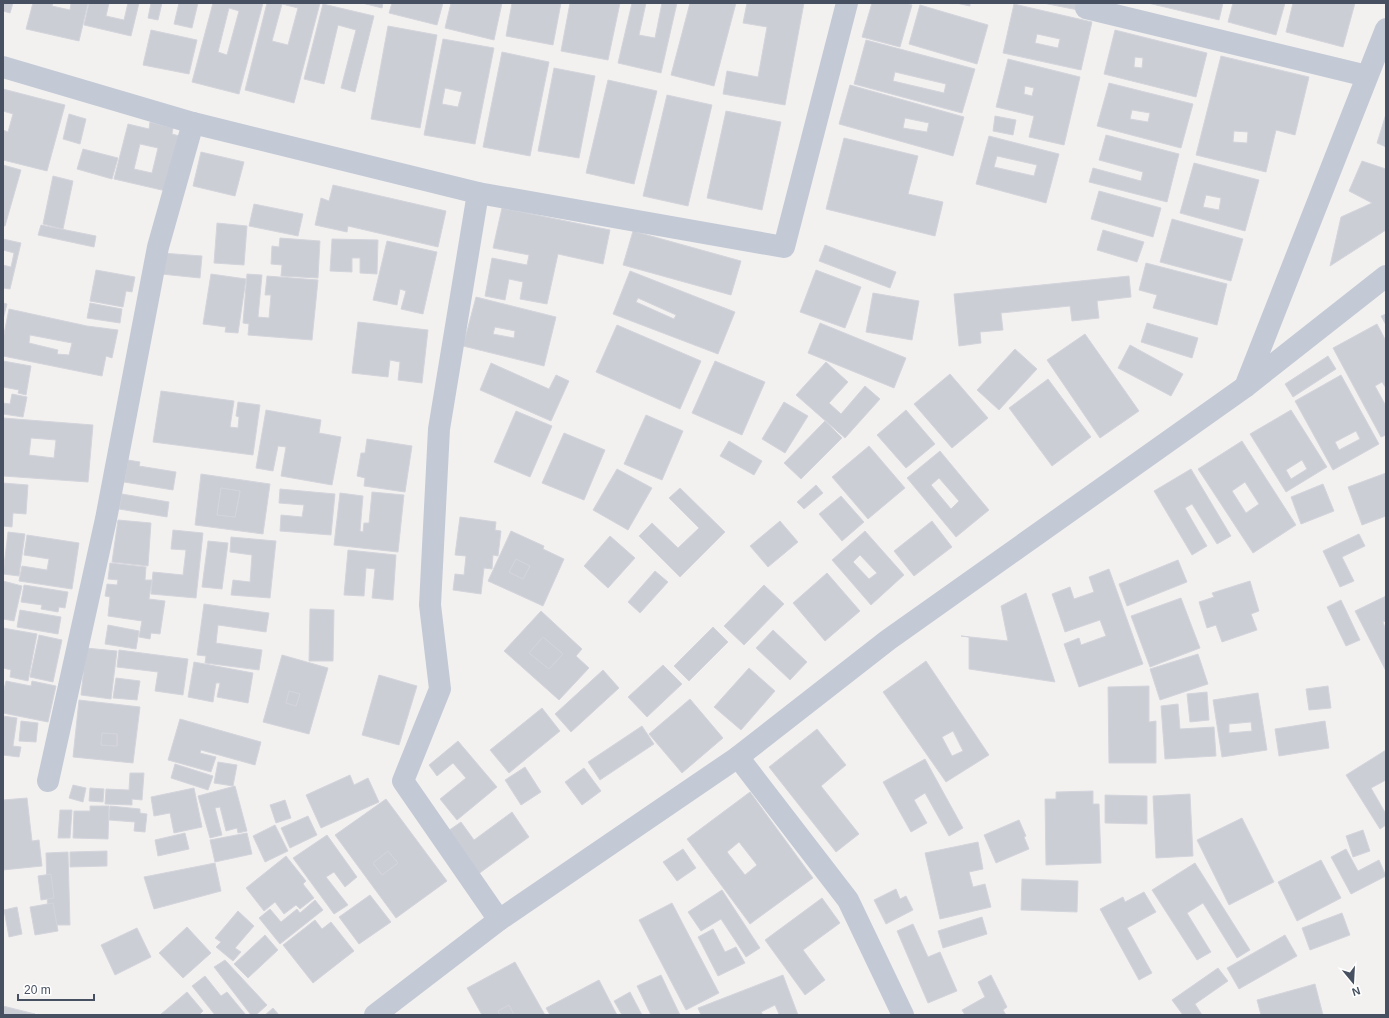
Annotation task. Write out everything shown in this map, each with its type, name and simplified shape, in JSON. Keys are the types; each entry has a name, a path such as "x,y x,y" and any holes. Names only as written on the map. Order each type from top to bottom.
{"street":[{"path":"3,74 192,123 478,192 784,247 847,3"},
{"path":"1088,3 1086,8 1368,76"},
{"path":"1245,387 1386,29"},
{"path":"3,67 192,123"},
{"path":"48,781 106,519 158,247 192,123"},
{"path":"478,192 616,202"},
{"path":"478,192 439,429 430,605 440,689 403,781 499,920"},
{"path":"375,1015 499,920 738,757 888,640 1245,387 1386,276"},
{"path":"738,757 848,900 903,1015"}],"building":[{"path":"3,3 13,3 10,13 3,11"},
{"path":"33,3 53,3 52,6 70,10 71,3 88,3 79,41 26,29"},
{"path":"89,3 109,3 106,16 124,20 128,3 139,3 131,36 84,25"},
{"path":"151,3 162,3 158,20 148,18"},
{"path":"179,3 198,3 192,28 174,24"},
{"path":"213,3 263,3 239,94 192,82","holes":["229,8 239,11 227,55 218,52"]},
{"path":"267,3 320,3 294,103 245,90","holes":["282,4 298,8 288,45 272,41"]},
{"path":"362,3 383,3 382,8"},
{"path":"392,3 443,3 437,25 389,13"},
{"path":"451,3 502,3 494,40 445,28"},
{"path":"512,3 561,3 553,45 506,36"},
{"path":"570,3 620,3 608,60 561,51"},
{"path":"632,3 646,3 639,35 655,38 662,3 677,3 661,73 618,63"},
{"path":"690,3 736,3 714,86 671,75"},
{"path":"747,3 804,3 785,105 723,94 727,71 758,77 767,27 743,23"},
{"path":"872,3 906,3 912,5 900,47 862,37"},
{"path":"956,3 970,3 970,6"},
{"path":"1043,3 1079,3 1078,10"},
{"path":"1148,3 1223,3 1219,20"},
{"path":"1233,3 1285,3 1276,35 1228,22"},
{"path":"1293,3 1355,3 1343,47 1286,32"},
{"path":"323,4 374,16 355,92 341,88 356,30 338,25 324,84 304,79"},
{"path":"1014,4 1092,22 1081,70 1003,53","holes":["1037,34 1060,39 1058,48 1035,43"]},
{"path":"920,5 988,25 977,64 909,44"},
{"path":"388,26 437,35 420,128 371,119"},
{"path":"151,30 197,40 189,74 143,65"},
{"path":"1115,30 1207,53 1196,97 1104,74","holes":["1135,57 1143,58 1142,68 1134,67"]},
{"path":"443,39 494,48 475,144 424,135","holes":["445,88 462,92 458,107 442,104"]},
{"path":"866,40 975,69 962,113 854,84","holes":["895,72 946,84 944,93 893,81"]},
{"path":"502,52 549,62 530,156 483,147"},
{"path":"1221,56 1309,77 1295,135 1276,130 1266,172 1196,155","holes":["1234,131 1248,132 1247,143 1233,142"]},
{"path":"1008,59 1080,77 1064,145 1029,137 1034,116 996,107","holes":["1025,86 1034,88 1032,96 1024,94"]},
{"path":"554,68 595,76 579,158 538,151"},
{"path":"608,80 657,91 634,184 586,173"},
{"path":"1109,83 1193,104 1181,148 1097,126","holes":["1132,110 1150,113 1148,122 1130,119"]},
{"path":"850,85 964,117 953,156 839,124","holes":["905,118 929,123 927,132 903,128"]},
{"path":"3,89 65,105 47,171 3,160 3,130 8,132 13,114 3,111"},
{"path":"667,95 712,105 688,206 643,196"},
{"path":"726,111 781,122 762,210 707,198"},
{"path":"69,114 86,119 80,144 63,139"},
{"path":"1386,114 1386,147 1377,143"},
{"path":"995,116 1016,120 1013,135 993,131"},
{"path":"150,122 173,128 172,134 192,139 179,194 114,179 128,124 149,129","holes":["140,144 158,148 152,173 134,169"]},
{"path":"1106,135 1179,154 1167,202 1089,182 1093,168 1141,181 1143,172 1099,160"},
{"path":"989,136 1059,154 1046,203 976,184","holes":["997,156 1037,165 1034,176 994,167"]},
{"path":"844,138 918,156 908,194 943,202 935,236 826,209"},
{"path":"83,149 118,158 112,179 77,169"},
{"path":"201,152 244,162 235,196 193,186"},
{"path":"1362,161 1386,169 1386,230 1330,266 1341,217 1372,203 1349,191"},
{"path":"1194,163 1259,180 1245,231 1180,213","holes":["1206,195 1221,198 1219,210 1203,207"]},
{"path":"3,165 21,170 5,226 3,226"},
{"path":"53,176 73,181 63,229 43,224"},
{"path":"333,185 446,211 438,247 348,226 347,232 315,225 321,198 329,201"},
{"path":"1099,191 1161,208 1153,237 1091,219"},
{"path":"254,204 303,214 298,236 249,226"},
{"path":"502,208 610,230 603,264 558,254 547,304 520,299 523,282 509,279 505,300 485,296 492,258 527,265 529,255 493,248"},
{"path":"1172,219 1243,239 1231,281 1160,262"},
{"path":"217,223 247,226 244,265 214,263"},
{"path":"41,225 96,236 94,247 38,235"},
{"path":"1103,230 1144,242 1137,262 1097,250"},
{"path":"633,231 741,261 731,295 623,265"},
{"path":"280,238 320,241 318,278 281,276 282,265 271,264 272,246 279,247"},
{"path":"3,239 21,243 10,289 3,288 3,265 11,267 14,253 3,250"},
{"path":"332,239 378,240 377,274 360,273 360,258 352,258 352,272 330,271"},
{"path":"387,241 437,252 423,314 401,309 406,291 400,289 397,305 373,300"},
{"path":"825,245 896,272 890,288 819,261"},
{"path":"162,253 202,256 200,278 161,274"},
{"path":"1146,263 1227,284 1217,325 1153,308 1157,295 1139,290"},
{"path":"96,270 135,277 132,292 126,291 123,307 90,301"},
{"path":"816,270 861,287 845,328 800,312"},
{"path":"630,271 735,312 718,354 613,314","holes":["638,298 676,315 674,319 636,302"]},
{"path":"211,274 246,279 238,333 225,332 226,327 203,324"},
{"path":"247,274 262,275 258,317 269,318 271,295 265,295 267,276 318,280 312,340 248,335 249,324 243,323"},
{"path":"1129,276 1131,297 1097,301 1099,318 1072,321 1070,306 1001,313 1003,330 980,332 981,343 959,346 954,294"},
{"path":"873,293 919,301 912,340 866,332"},
{"path":"476,297 556,317 544,366 463,346","holes":["495,327 515,331 514,338 493,334"]},
{"path":"3,303 7,304 3,319"},
{"path":"90,303 122,309 120,323 87,318"},
{"path":"9,309 87,326 118,330 112,358 106,356 102,376 3,356 3,339","holes":["30,335 72,343 69,355 57,354 58,350 29,343"]},
{"path":"1386,314 1386,325 1381,316"},
{"path":"358,322 428,330 422,383 398,380 400,362 390,360 388,377 352,373"},
{"path":"820,323 906,358 894,388 808,353"},
{"path":"1147,323 1198,338 1192,358 1141,342"},
{"path":"1377,324 1386,341 1386,388 1382,382 1375,386 1386,406 1386,435 1381,437 1333,348"},
{"path":"617,325 701,361 680,409 596,372"},
{"path":"1085,334 1139,411 1100,438 1047,360"},
{"path":"1130,345 1183,374 1171,396 1118,368"},
{"path":"1015,349 1037,369 999,410 977,390"},
{"path":"1328,356 1336,369 1293,397 1285,384"},
{"path":"3,361 31,366 26,395 18,393 19,390 3,387"},
{"path":"715,361 765,382 742,435 692,413"},
{"path":"826,362 848,382 829,403 841,414 865,386 880,399 845,438 796,395"},
{"path":"491,363 549,389 556,375 569,381 551,421 480,390"},
{"path":"950,374 988,418 952,448 914,404"},
{"path":"1341,375 1379,444 1333,470 1295,401","holes":["1356,431 1360,439 1339,450 1335,442"]},
{"path":"1048,379 1091,437 1052,466 1009,408"},
{"path":"161,391 234,401 230,427 238,428 239,417 236,416 238,402 260,405 253,455 153,442"},
{"path":"12,394 27,397 23,417 3,414 3,403 10,404"},
{"path":"784,402 808,416 785,453 762,439"},
{"path":"266,410 321,420 319,433 341,437 332,485 281,476 286,447 278,446 273,471 256,468"},
{"path":"906,410 935,444 906,468 877,435"},
{"path":"1291,410 1327,467 1286,492 1250,434","holes":["1302,460 1307,469 1291,479 1286,470"]},
{"path":"516,411 552,426 530,477 494,462"},
{"path":"646,415 683,431 662,480 624,464"},
{"path":"3,418 93,425 88,482 3,476","holes":["31,438 56,440 54,458 29,455"]},
{"path":"825,421 842,438 801,479 784,463"},
{"path":"564,433 605,450 584,500 542,483"},
{"path":"367,439 412,446 405,492 364,486 365,478 357,476 361,453 365,453"},
{"path":"729,441 762,461 754,475 720,456"},
{"path":"1242,441 1296,525 1253,553 1198,469","holes":["1245,482 1259,504 1246,513 1232,491"]},
{"path":"869,446 905,488 868,519 832,477"},
{"path":"940,451 989,510 956,537 907,478","holes":["939,478 959,501 951,509 931,485"]},
{"path":"128,460 140,462 139,466 176,472 173,490 124,482"},
{"path":"617,469 652,488 628,530 593,510"},
{"path":"1191,469 1231,536 1217,544 1192,504 1185,508 1207,546 1192,555 1154,491"},
{"path":"1386,473 1386,516 1362,525 1348,487"},
{"path":"201,474 270,484 263,534 195,525","holes":["221,488 240,491 235,517 217,515"]},
{"path":"3,483 28,485 26,514 13,513 12,527 3,526"},
{"path":"1323,484 1334,511 1301,524 1291,497"},
{"path":"816,485 823,493 804,509 797,502"},
{"path":"221,488 240,491 235,517 217,515"},
{"path":"680,488 725,532 680,577 639,536 652,523 678,548 699,528 669,498"},
{"path":"280,489 335,494 331,535 280,531 281,515 302,517 304,505 279,503"},
{"path":"372,492 404,495 398,552 334,545 340,493 363,496 360,531 363,532 364,523 369,523"},
{"path":"122,494 169,502 167,517 119,509"},
{"path":"841,496 864,522 842,541 819,514"},
{"path":"460,517 496,522 495,530 501,531 498,556 493,555 492,569 484,568 481,594 453,590 455,574 464,575 466,556 455,555"},
{"path":"118,520 151,523 148,566 112,562"},
{"path":"780,521 798,542 768,567 750,546"},
{"path":"932,521 952,547 914,576 894,551"},
{"path":"173,530 203,533 196,598 151,594 153,572 183,575 186,550 171,549"},
{"path":"511,531 544,546 543,549 564,559 543,606 488,581","holes":["516,559 530,566 523,579 509,572"]},
{"path":"865,531 904,575 871,605 832,560","holes":["860,555 877,573 869,579 853,562"]},
{"path":"8,532 25,534 19,576 3,574"},
{"path":"1359,534 1365,546 1342,557 1354,581 1340,587 1323,551"},
{"path":"27,535 79,543 72,589 19,581 22,566 47,570 49,559 24,555"},
{"path":"610,536 635,558 608,588 584,566"},
{"path":"231,537 276,541 270,598 231,595 233,580 250,582 252,555 230,552"},
{"path":"208,541 228,543 222,589 202,587"},
{"path":"348,550 396,555 393,600 372,598 375,569 366,568 364,596 344,595"},
{"path":"516,559 530,566 523,579 509,572"},
{"path":"1178,560 1187,582 1127,606 1119,584"},
{"path":"110,563 146,567 145,580 152,580 149,599 165,601 160,634 151,633 150,639 139,637 142,621 108,616 110,597 105,596 107,584 117,585 118,580 108,579"},
{"path":"1109,569 1143,664 1079,687 1064,644 1079,638 1081,645 1106,636 1100,620 1065,632 1052,594 1070,587 1074,599 1094,592 1089,577"},
{"path":"655,571 668,582 640,613 628,602"},
{"path":"827,573 860,611 825,641 793,603"},
{"path":"3,581 22,586 14,621 3,619"},
{"path":"1250,581 1259,611 1251,614 1257,630 1222,642 1216,625 1207,628 1199,602 1214,597 1212,593"},
{"path":"24,585 68,592 65,608 59,607 58,612 41,609 42,605 21,602"},
{"path":"764,585 784,604 744,645 724,626"},
{"path":"1026,593 1055,682 969,669 969,637 961,636 1008,641 1001,606"},
{"path":"1386,596 1386,621 1383,622 1386,630 1386,671 1355,611"},
{"path":"1181,598 1200,648 1150,667 1131,616"},
{"path":"1341,600 1360,640 1346,646 1327,607"},
{"path":"204,604 269,613 266,632 218,625 216,643 262,650 259,670 205,663 206,656 197,655"},
{"path":"310,609 334,610 333,661 309,661"},
{"path":"20,610 61,617 58,634 17,627"},
{"path":"541,611 582,649 576,656 589,668 559,700 504,651","holes":["543,637 563,654 549,669 529,653"]},
{"path":"108,625 139,631 136,649 105,644"},
{"path":"713,627 728,642 689,681 674,666"},
{"path":"3,628 37,634 28,681 10,677 11,670 3,668"},
{"path":"773,630 807,662 790,680 756,648"},
{"path":"39,635 62,640 53,682 30,677"},
{"path":"543,637 563,654 549,669 529,653"},
{"path":"86,648 117,651 111,699 81,695"},
{"path":"119,650 188,659 183,695 155,691 158,672 117,667"},
{"path":"1198,654 1208,684 1160,700 1150,669"},
{"path":"282,655 328,668 309,734 263,722","holes":["289,691 300,694 296,706 286,703"]},
{"path":"926,661 989,755 946,782 883,692","holes":["953,731 963,751 952,756 942,737"]},
{"path":"194,662 253,673 248,703 217,697 220,683 216,683 213,702 188,697"},
{"path":"663,665 682,684 647,717 628,697"},
{"path":"749,668 775,691 741,730 714,707"},
{"path":"603,670 619,688 571,732 555,714"},
{"path":"379,675 417,686 399,745 362,735"},
{"path":"116,678 140,681 137,700 113,698"},
{"path":"6,681 31,686 32,681 56,686 48,722 3,713 3,694"},
{"path":"1149,686 1149,722 1156,721 1156,763 1109,763 1108,687"},
{"path":"1328,686 1331,708 1309,710 1306,689"},
{"path":"289,691 300,694 296,706 286,703"},
{"path":"1207,692 1209,720 1190,722 1187,694"},
{"path":"1258,693 1267,750 1222,757 1213,700","holes":["1251,722 1252,731 1229,733 1229,724"]},
{"path":"690,699 723,738 682,773 649,734"},
{"path":"79,700 140,707 133,763 73,757","holes":["102,733 117,734 117,746 101,745"]},
{"path":"1178,704 1180,729 1214,727 1216,756 1165,759 1161,706"},
{"path":"542,708 560,731 509,773 490,750"},
{"path":"3,716 17,718 13,746 21,747 19,757 3,755"},
{"path":"180,719 261,742 255,765 201,750 200,753 216,757 211,772 168,760"},
{"path":"21,721 38,723 36,742 19,741"},
{"path":"1325,721 1329,748 1279,756 1275,729"},
{"path":"642,726 654,744 600,780 588,762"},
{"path":"817,729 846,765 821,786 859,834 836,852 769,767"},
{"path":"102,733 117,734 117,746 101,745"},
{"path":"458,741 497,787 457,820 440,799 466,778 453,763 437,776 429,765"},
{"path":"1386,750 1386,780 1371,788 1386,814 1386,825 1380,829 1346,775"},
{"path":"925,759 963,828 949,836 925,793 914,800 927,823 911,832 883,782"},
{"path":"218,762 237,765 233,786 214,783"},
{"path":"175,764 213,776 208,790 171,778"},
{"path":"525,767 541,792 521,805 505,780"},
{"path":"584,768 601,791 582,805 565,782"},
{"path":"130,773 144,773 142,800 132,799 132,805 105,804 106,789 129,790"},
{"path":"350,775 354,785 368,778 379,802 321,828 306,795"},
{"path":"73,785 86,788 83,802 69,798"},
{"path":"235,786 247,831 238,833 237,828 226,831 220,807 215,808 222,835 210,838 198,796"},
{"path":"90,788 104,789 103,802 89,801"},
{"path":"194,788 202,827 174,833 170,813 154,816 151,797"},
{"path":"1093,791 1093,804 1099,804 1101,863 1046,865 1045,799 1056,799 1056,792"},
{"path":"750,792 813,878 750,924 687,839","holes":["739,842 757,865 745,875 727,852"]},
{"path":"1190,794 1193,856 1156,858 1153,796"},
{"path":"1105,795 1147,796 1147,824 1105,823"},
{"path":"27,798 32,841 39,840 42,866 3,870 3,800"},
{"path":"386,799 447,881 396,918 335,835","holes":["388,851 398,863 382,875 373,863"]},
{"path":"285,800 291,818 276,823 270,805"},
{"path":"90,806 109,806 108,839 73,838 74,811 90,811"},
{"path":"110,806 140,809 140,813 147,814 145,832 134,831 135,822 109,820"},
{"path":"60,810 72,810 70,838 58,838"},
{"path":"512,812 529,837 477,875 445,833 461,822 474,840"},
{"path":"308,816 317,835 290,848 281,828"},
{"path":"1242,818 1274,882 1229,905 1197,840"},
{"path":"1019,820 1026,836 1024,837 1029,849 996,863 984,835"},
{"path":"275,825 288,851 265,862 253,836"},
{"path":"1363,830 1370,851 1353,857 1346,836"},
{"path":"185,833 189,849 158,856 155,840"},
{"path":"247,833 252,854 215,862 210,840"},
{"path":"327,835 357,877 345,887 334,872 326,877 348,905 334,914 293,858"},
{"path":"978,842 983,869 969,872 973,887 985,884 991,907 940,919 925,853"},
{"path":"683,849 696,868 677,881 663,862"},
{"path":"1346,849 1358,871 1379,860 1386,876 1351,894 1331,857"},
{"path":"107,851 107,866 70,867 70,852"},
{"path":"388,851 398,863 382,875 373,863"},
{"path":"68,852 70,925 48,925 46,853"},
{"path":"286,856 306,881 303,884 314,898 300,909 296,905 284,914 275,902 264,911 246,888"},
{"path":"1321,860 1341,898 1297,921 1278,882"},
{"path":"215,863 221,891 154,909 144,877"},
{"path":"1195,863 1250,950 1237,958 1203,903 1187,913 1211,952 1197,960 1152,890"},
{"path":"51,874 54,898 41,900 38,876"},
{"path":"1022,879 1078,881 1077,912 1021,910"},
{"path":"896,889 900,899 906,896 913,910 886,924 874,900"},
{"path":"722,890 760,948 746,957 721,919 701,931 688,912"},
{"path":"1144,892 1156,912 1127,928 1152,973 1139,980 1100,909 1123,897 1125,902"},
{"path":"370,895 391,922 359,944 339,917"},
{"path":"822,898 840,923 803,950 825,980 805,995 765,940"},
{"path":"315,900 323,910 280,944 259,918 270,909 281,922 297,909 300,913"},
{"path":"53,903 58,931 35,935 30,907"},
{"path":"672,903 719,993 686,1010 639,920"},
{"path":"17,907 22,934 9,937 4,910"},
{"path":"238,911 254,926 235,948 241,952 233,961 216,947 221,942 215,938"},
{"path":"1342,913 1350,935 1310,950 1302,928"},
{"path":"982,917 987,934 943,948 938,931"},
{"path":"315,920 322,929 331,922 354,951 313,983 283,945"},
{"path":"913,924 928,957 940,952 957,991 928,1003 897,931"},
{"path":"187,927 211,953 183,978 159,953"},
{"path":"137,928 151,957 115,975 101,945"},
{"path":"713,929 725,952 736,947 745,963 718,976 698,937"},
{"path":"265,935 278,950 248,978 234,964"},
{"path":"1285,935 1297,956 1239,989 1227,968"},
{"path":"225,960 267,1005 256,1015 251,1015 214,967"},
{"path":"515,962 545,1015 514,1015 509,1005 498,1011 500,1015 482,1015 467,988"},
{"path":"1218,968 1228,981 1195,1004 1202,1015 1183,1015 1172,1000"},
{"path":"661,975 680,1015 651,1015 637,986"},
{"path":"783,975 798,1015 776,1015 779,1014 775,1005 761,1012 763,1015 701,1015 698,1008"},
{"path":"991,975 1007,1007 1003,1010 1006,1015 965,1015 962,1010 985,997 978,982"},
{"path":"205,976 221,996 227,992 246,1015 215,1015 192,986"},
{"path":"599,980 617,1015 550,1015 546,1008"},
{"path":"1315,984 1323,1015 1261,1015 1257,1000"},
{"path":"187,992 203,1011 199,1015 160,1015"},
{"path":"630,992 642,1015 622,1015 614,1001"},
{"path":"509,1005 514,1015 500,1015 498,1011"},
{"path":"3,1006 35,1014 3,1015"},
{"path":"273,1008 279,1015 265,1015"}]}
